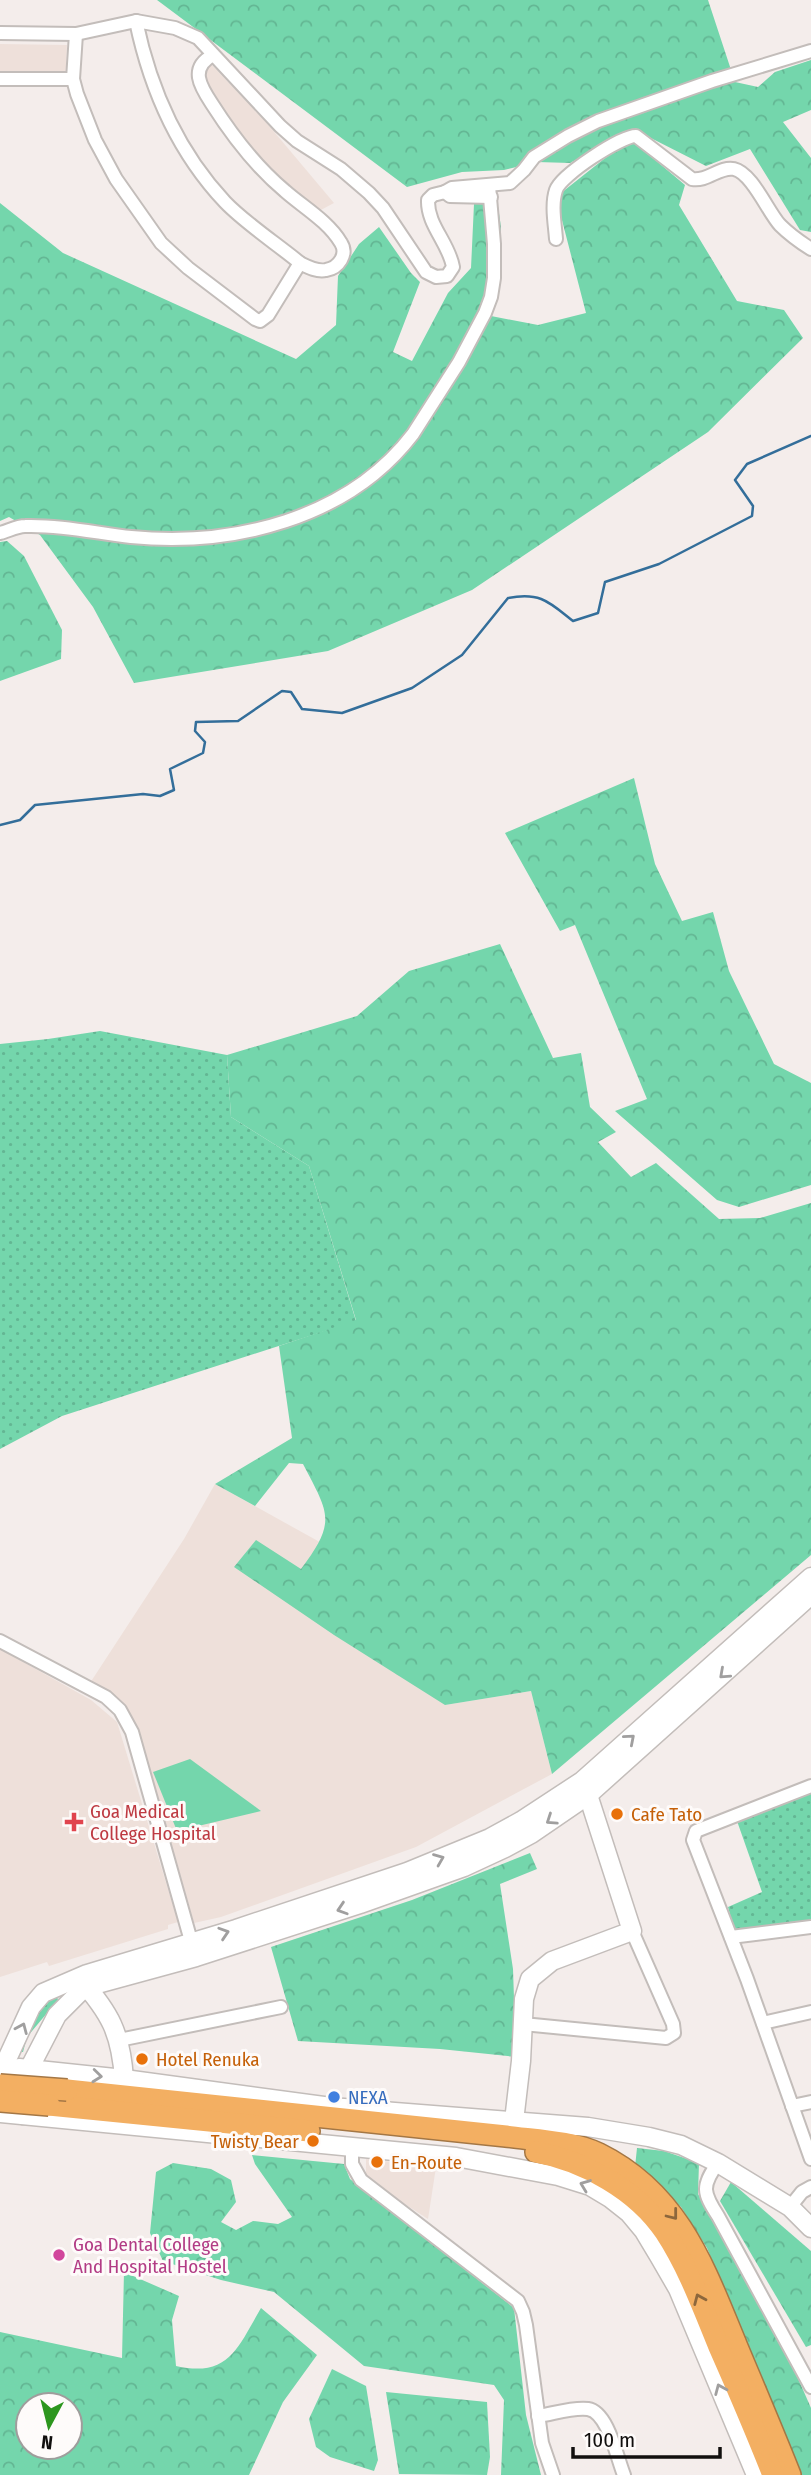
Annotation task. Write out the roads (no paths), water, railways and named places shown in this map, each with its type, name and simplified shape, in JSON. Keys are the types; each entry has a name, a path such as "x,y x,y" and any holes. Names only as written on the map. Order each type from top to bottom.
{"highway":[{"path":"2,2073 68,2090 506,2136 556,2143 597,2153 626,2170 652,2191 676,2217 699,2256 790,2475"},
{"path":"0,2099 504,2147 542,2153 581,2165 638,2202 663,2229 685,2267 773,2475"}],"main road":[{"path":"194,1950 407,1872 489,1838 522,1821 582,1781 811,1577"},
{"path":"0,2099 2,2073 30,2007 43,1993 360,1904 464,1867 531,1834 588,1795 811,1595"},
{"path":"514,2122 524,1999 530,1979 552,1961 632,1931 588,1795"},
{"path":"83,1982 106,2010 119,2040 124,2079"},
{"path":"23,2115 29,2069 57,2015 83,1982"},
{"path":"2,2073 29,2069 354,2109 588,2127 649,2137 681,2145 718,2163 790,2207 811,2228"},
{"path":"0,2113 456,2157 558,2176 590,2186 629,2213 645,2231 678,2290 756,2475"}],"street":[{"path":"135,21 144,59 164,114 186,153 226,203 300,263 314,270 326,270 338,265 344,256 342,244 327,226 253,162 228,130 203,90 198,78 200,67 204,60 213,55"},
{"path":"0,33 76,34 135,21 175,28 198,38 280,126 297,141 341,169 369,193 383,208 426,272 436,277 447,276 453,267 451,254 429,216 428,200 433,195 452,188 490,191 510,183 534,157 598,121 712,81 811,51"},
{"path":"76,34 73,79 85,117 116,179 161,243 188,268 255,320 260,321 268,315 300,263"},
{"path":"0,79 73,79"},
{"path":"556,239 554,198 557,186 565,176 619,141 636,136 692,179 701,180 734,169 747,177 778,223 811,249"},
{"path":"0,533 23,526 149,538 190,539 232,534 272,527 316,510 369,479 414,434 459,362 485,313 494,278 490,191"},
{"path":"0,1641 106,1698 120,1710 132,1732 194,1950"},
{"path":"811,1786 696,1830 693,1834 811,2159"},
{"path":"731,1937 811,1927"},
{"path":"523,2024 666,2038 674,2033 673,2024 632,1931"},
{"path":"119,2040 281,2007"},
{"path":"763,2023 811,2012"},
{"path":"792,2106 811,2102"},
{"path":"352,2147 352,2164 361,2180 518,2301 526,2325 542,2443 553,2475"},
{"path":"718,2163 706,2180 706,2198 811,2387"},
{"path":"790,2207 802,2192 811,2187"},
{"path":"538,2416 586,2409 596,2411 603,2419 624,2475"}],"waterway":[{"path":"0,825 20,820 35,805 143,794 160,796 174,790 170,769 203,753 205,742 195,731 196,722 238,721 282,691 291,692 302,709 342,713 412,688 462,655 508,598 529,596 544,600 573,621 598,613 605,582 659,564 752,516 753,506 735,480 747,464 811,436"}],"place":[{"name":"Cafe Tato","path":"617,1814"},
{"name":"Goa Medical College Hospital","path":"74,1822"},
{"name":"Hotel Renuka","path":"142,2059"},
{"name":"NEXA","path":"334,2097"},
{"name":"Twisty Bear","path":"313,2141"},
{"name":"En-Route","path":"377,2162"},
{"name":"Goa Dental College And Hospital Hostel","path":"59,2255"}]}
